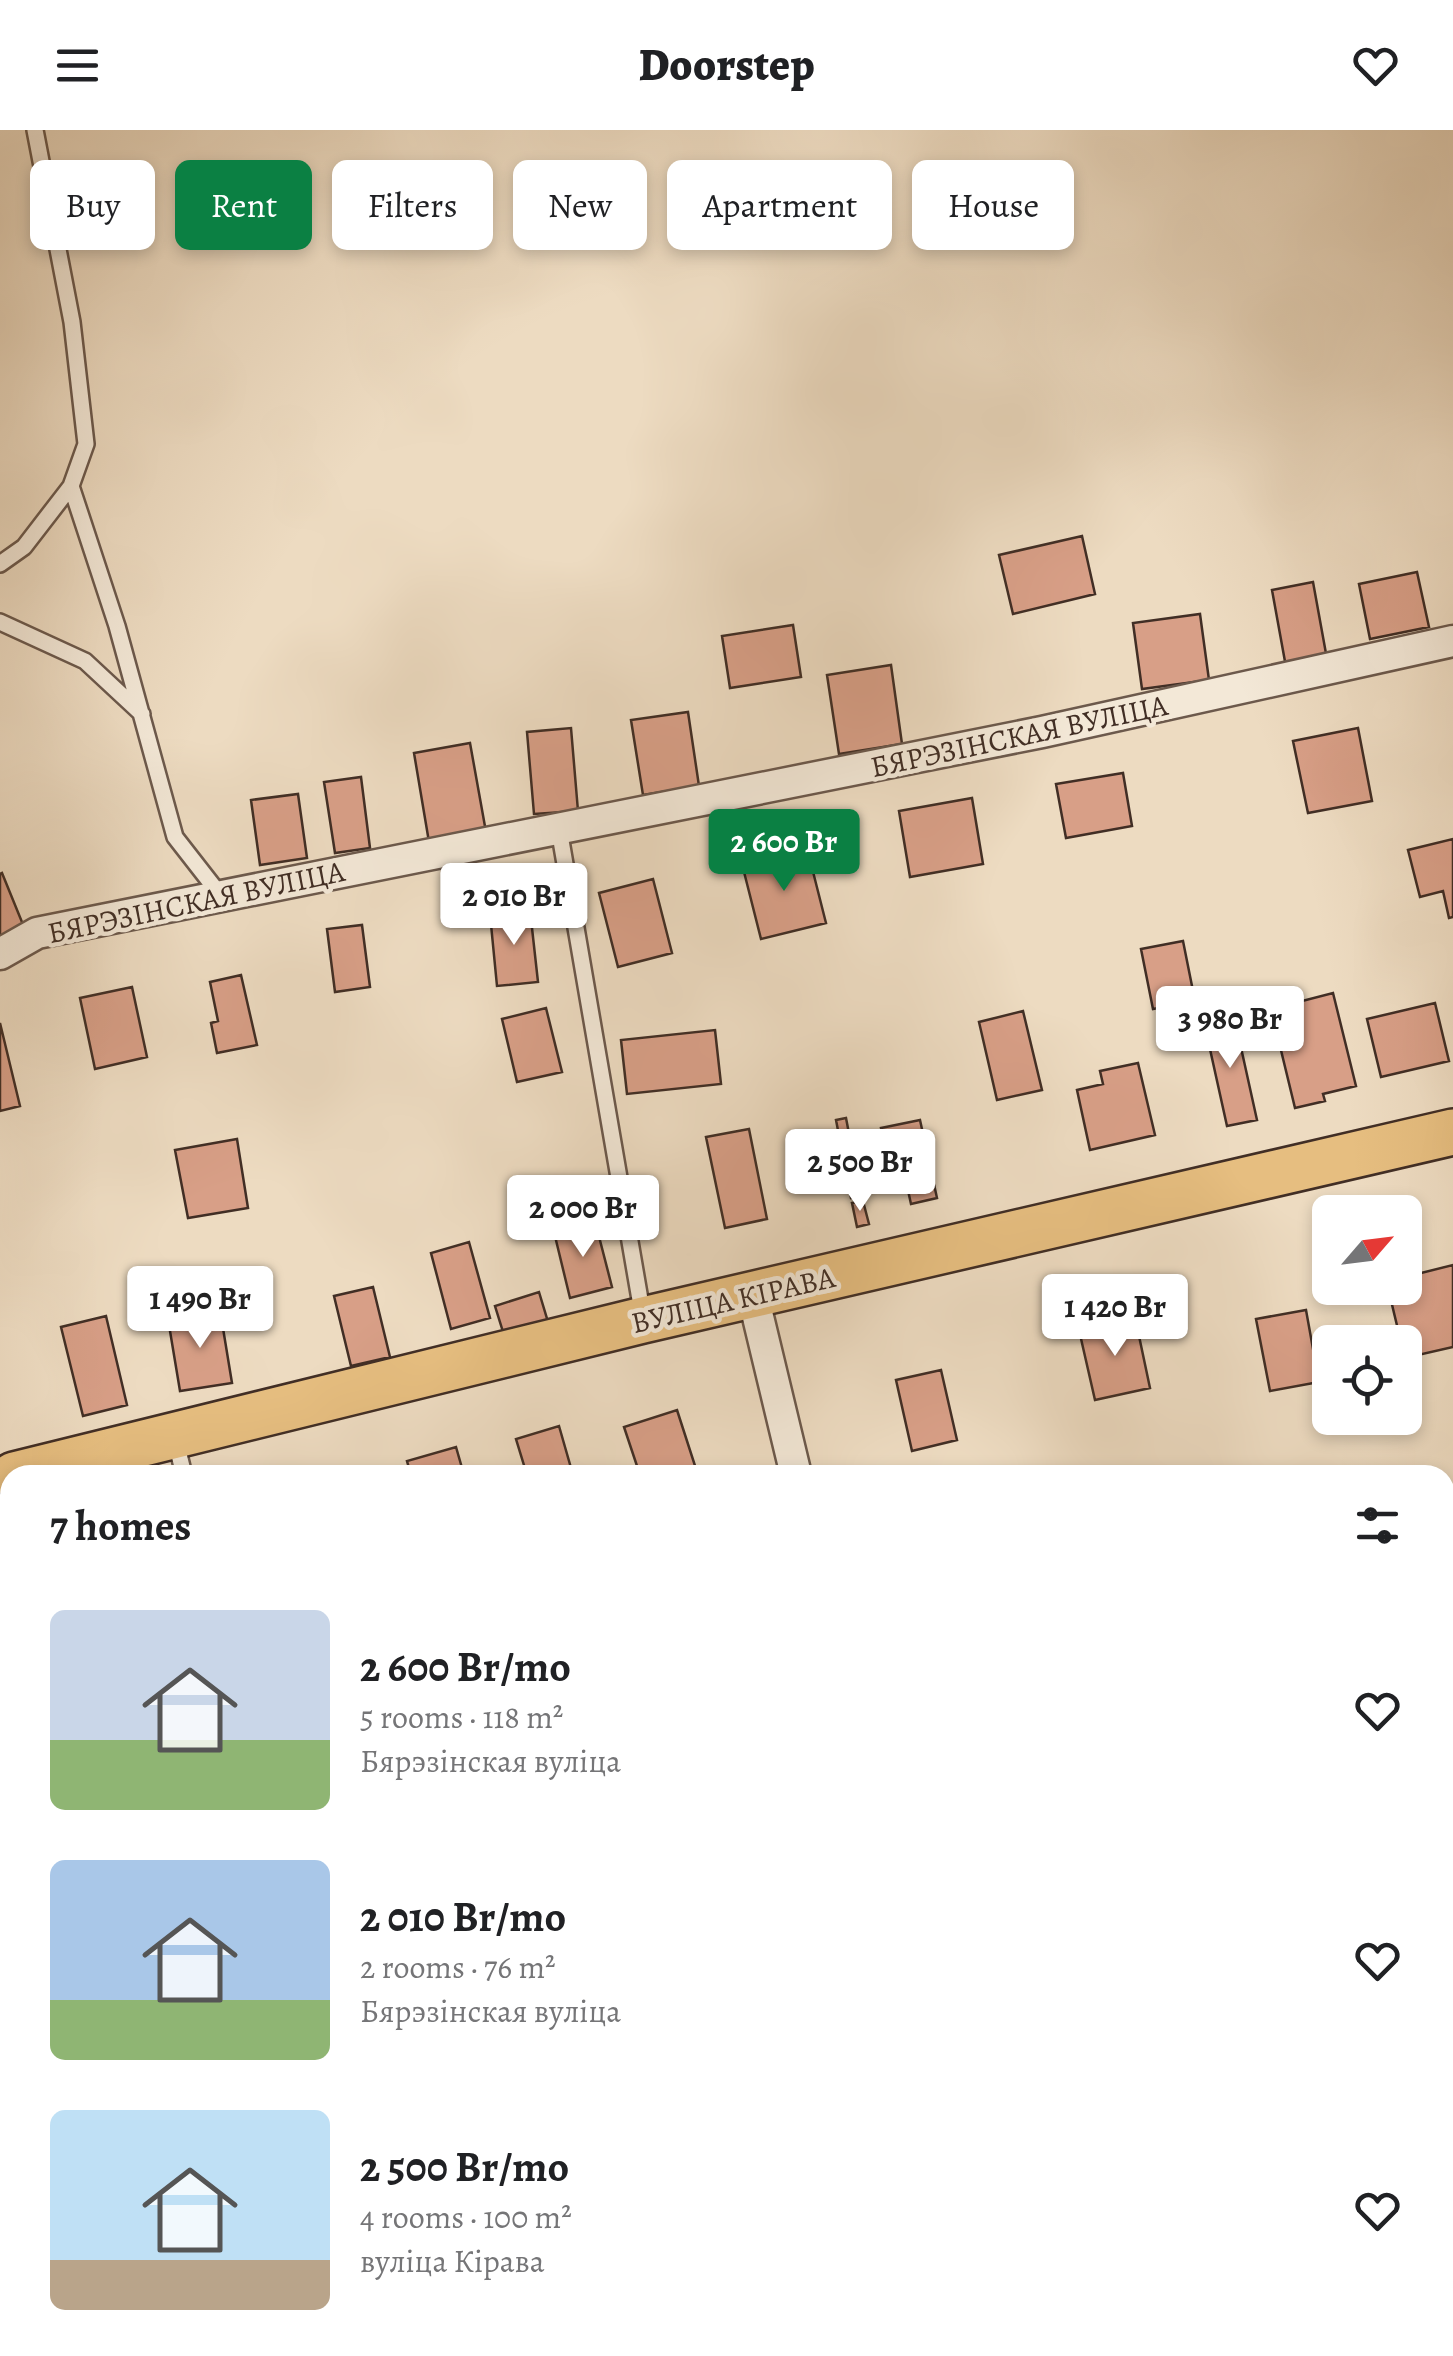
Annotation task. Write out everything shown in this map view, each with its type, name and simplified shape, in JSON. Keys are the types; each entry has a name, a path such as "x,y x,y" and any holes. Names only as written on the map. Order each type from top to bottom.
{"main road":[{"name":"ВУЛІЦА КІРАВА","path":"96,1465 179,1454 643,1320 1453,1132"}],"street":[{"name":"БЯРЭЗІНСКАЯ ВУЛІЦА","path":"0,954 37,933 1042,732 1453,640"},
{"path":"753,1296 794,1465"}],"lane":[{"path":"0,564 24,547 71,486 86,444 72,322 35,130"},
{"path":"71,486 142,714 174,838 222,896"},
{"path":"0,622 85,661 142,714"},
{"path":"559,828 643,1320"}],"building":[{"path":"1082,536 1095,594 1013,614 999,555"},
{"path":"1417,572 1429,627 1370,639 1359,584"},
{"path":"1313,582 1327,659 1286,667 1272,590"},
{"path":"1200,614 1209,680 1142,689 1133,623"},
{"path":"793,625 801,677 730,688 722,636"},
{"path":"891,665 902,744 839,754 827,675"},
{"path":"688,712 699,786 643,795 631,720"},
{"path":"571,728 578,811 534,814 527,732"},
{"path":"1358,728 1372,801 1308,813 1293,741"},
{"path":"470,743 486,832 429,842 414,753"},
{"path":"1123,773 1132,826 1066,838 1056,784"},
{"path":"361,777 370,848 335,853 324,782"},
{"path":"298,794 307,858 260,865 251,800"},
{"path":"972,798 983,864 910,877 899,811"},
{"path":"1453,839 1453,917 1449,918 1443,891 1420,897 1408,850"},
{"path":"807,848 826,923 761,939 742,864"},
{"path":"0,874 24,927 0,937"},
{"path":"653,879 672,953 618,967 599,893"},
{"path":"530,910 538,982 497,986 490,914"},
{"path":"362,925 370,987 335,992 327,929"},
{"path":"1183,941 1195,1001 1153,1009 1141,949"},
{"path":"241,975 257,1045 217,1053 211,1023 218,1021 210,982"},
{"path":"132,987 147,1057 95,1069 80,998"},
{"path":"1333,993 1356,1086 1323,1094 1325,1101 1295,1108 1271,1009"},
{"path":"1435,1003 1449,1061 1381,1077 1367,1019"},
{"path":"546,1008 562,1072 517,1082 502,1019"},
{"path":"1023,1011 1042,1090 997,1100 979,1022"},
{"path":"1234,1016 1257,1120 1227,1126 1204,1022"},
{"path":"0,1023 20,1106 0,1111"},
{"path":"715,1030 721,1084 627,1094 621,1040"},
{"path":"1138,1063 1155,1135 1090,1150 1077,1090 1103,1084 1100,1071"},
{"path":"846,1118 861,1196 851,1198 836,1120"},
{"path":"920,1120 937,1198 911,1204 902,1163 889,1166 881,1128"},
{"path":"749,1129 767,1219 725,1228 706,1137"},
{"path":"237,1139 248,1208 188,1218 175,1150"},
{"path":"863,1201 869,1224 857,1227 852,1203"},
{"path":"595,1221 612,1287 570,1298 554,1232"},
{"path":"469,1242 490,1318 451,1329 431,1253"},
{"path":"1453,1265 1453,1347 1422,1354 1422,1325 1397,1325 1392,1305 1422,1305 1422,1273"},
{"path":"373,1287 390,1357 351,1366 334,1296"},
{"path":"539,1292 548,1322 504,1335 495,1306"},
{"path":"220,1310 232,1383 180,1391 168,1319"},
{"path":"1306,1310 1312,1343 1312,1383 1270,1391 1256,1319"},
{"path":"106,1316 127,1405 83,1416 61,1327"},
{"path":"1135,1317 1150,1388 1095,1400 1079,1330"},
{"path":"941,1370 957,1440 912,1451 896,1380"},
{"path":"677,1410 695,1465 637,1465 624,1427"},
{"path":"559,1426 570,1465 524,1465 516,1439"},
{"path":"456,1447 461,1465 408,1465 407,1461"}]}
